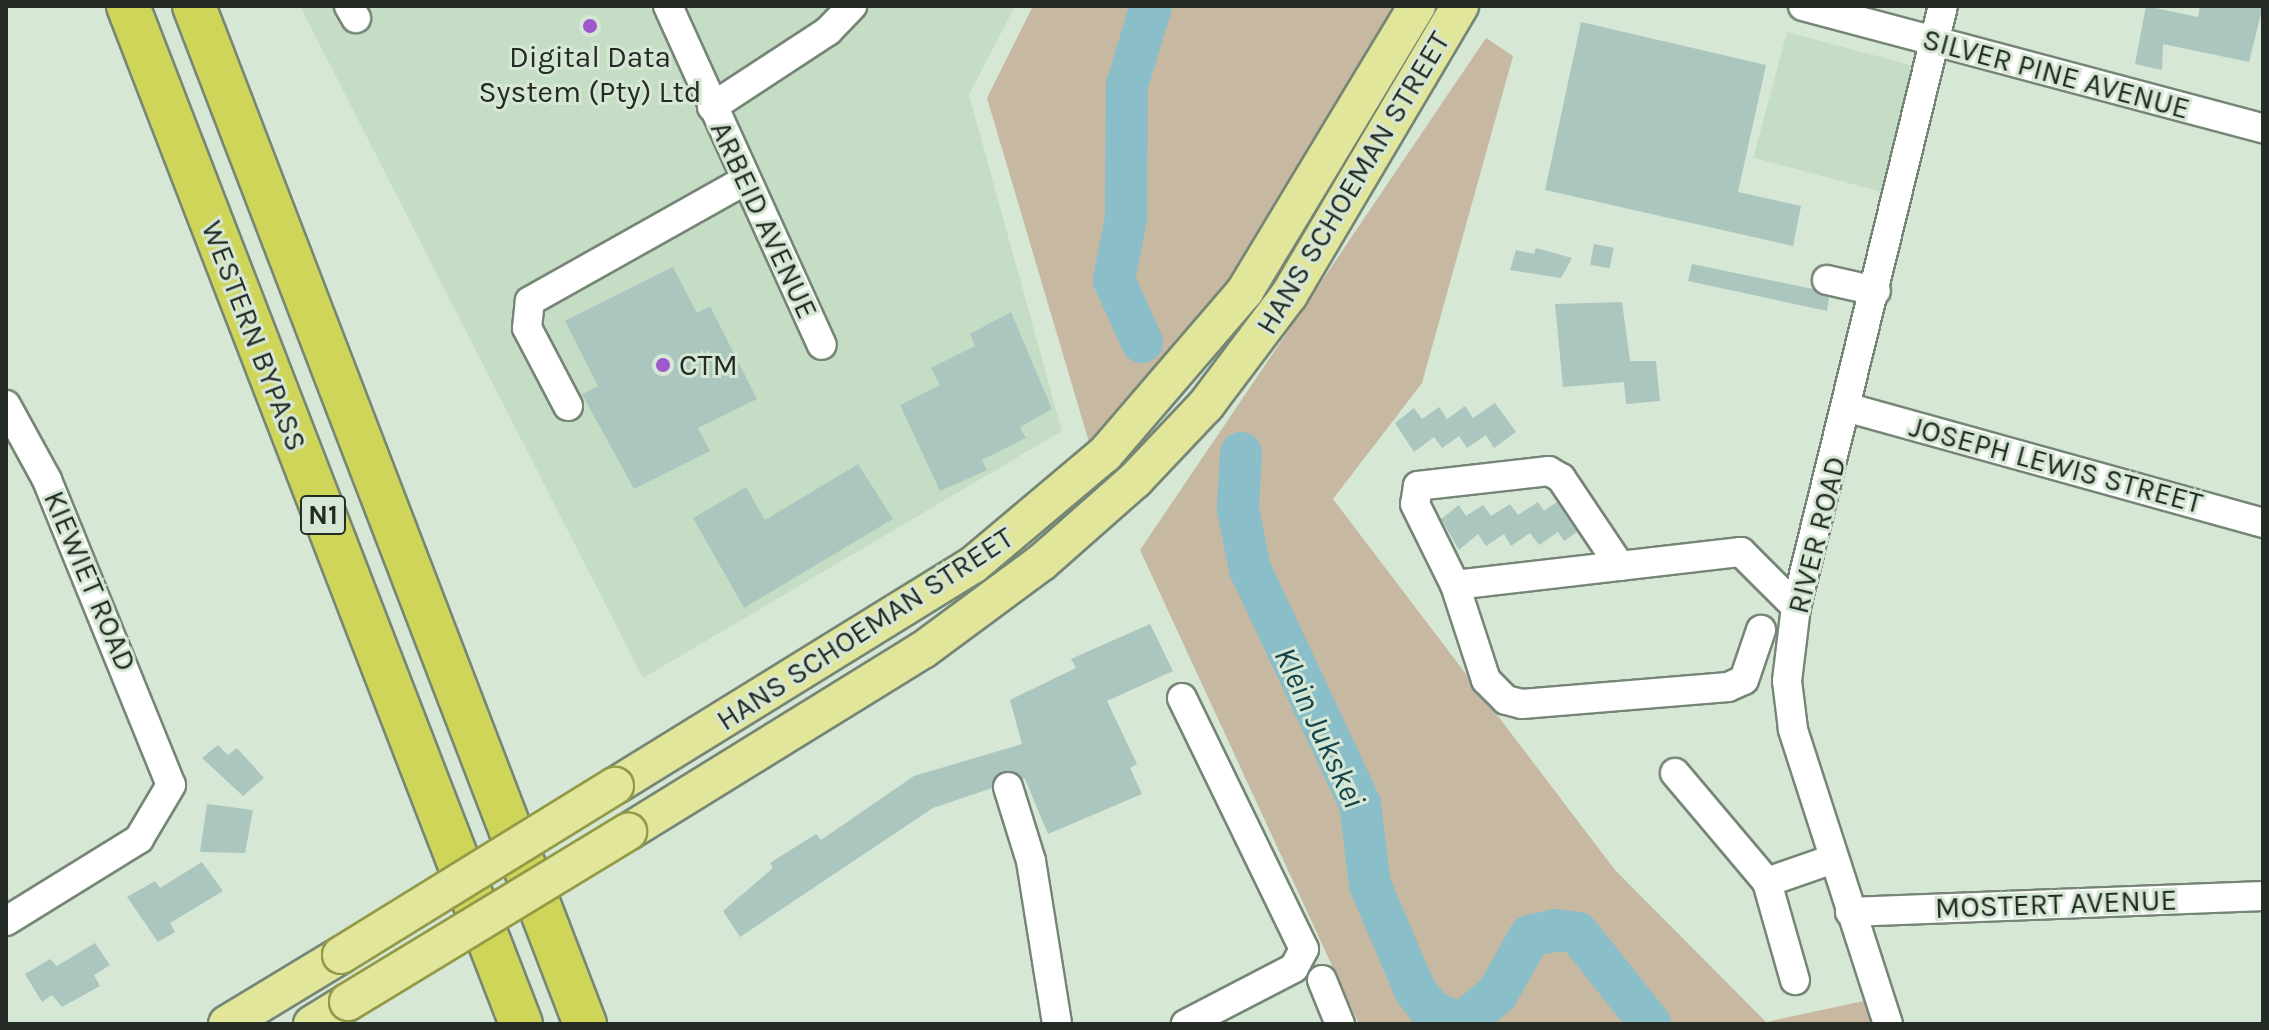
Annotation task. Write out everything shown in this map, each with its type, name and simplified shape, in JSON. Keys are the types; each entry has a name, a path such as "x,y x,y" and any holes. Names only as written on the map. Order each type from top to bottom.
{"highway":[{"name":"WESTERN BYPASS","path":"128,6 521,1024"},
{"name":"WESTERN BYPASS","path":"194,6 585,1024"}],"main road":[{"name":"HANS SCHOEMAN STREET","path":"227,1024 936,589 1105,454 1221,324 1417,6"},
{"name":"HANS SCHOEMAN STREET","path":"312,1024 923,650 1042,562 1135,480 1232,373 1323,245 1460,6"}],"street":[{"name":"ARBEID AVENUE","path":"668,6 744,181 822,345"},
{"path":"712,107 828,31 852,6"},
{"name":"SILVER PINE AVENUE","path":"1803,6 2263,128"},
{"name":"RIVER ROAD","path":"1888,1024 1833,859 1787,698 1796,607 1849,408 1943,6"},
{"path":"568,406 527,328 530,301 744,181"},
{"path":"1827,280 1876,291"},
{"name":"JOSEPH LEWIS STREET","path":"1849,408 2263,523"},
{"name":"KIEWIET ROAD","path":"6,921 139,839 166,804 167,761 10,421"},
{"path":"1620,566 1561,478 1549,471 1433,481 1418,486 1415,504 1455,585 1486,680 1506,700 1522,704 1728,687 1744,680 1761,630"},
{"path":"1455,585 1741,552 1796,607"},
{"path":"1182,698 1304,949 1294,968 1186,1024"},
{"path":"1675,773 1767,882 1795,980"},
{"path":"1008,787 1029,852 1057,1024"},
{"path":"1767,882 1833,859"},
{"name":"MOSTERT AVENUE","path":"1850,912 2263,896"},
{"path":"1322,980 1340,1024"}],"shaded area":[{"path":"300,6 1015,6 969,95 1062,431 643,678"},
{"path":"1033,6 1391,6 1390,23 1249,255 1089,442 987,98"},
{"path":"1787,32 1928,70 1894,195 1753,158"},
{"path":"1486,38 1513,56 1422,383 1333,499 1615,870 1766,1022 1873,999 1882,1024 1359,1024 1140,550"}],"building":[{"path":"2146,6 2198,17 2200,6 2263,6 2249,62 2163,44 2162,70 2135,64"},
{"path":"1581,22 1766,65 1738,192 1801,206 1793,246 1545,190"},
{"path":"1594,244 1614,248 1610,268 1590,265"},
{"path":"1536,248 1572,258 1561,278 1510,270 1516,250 1534,254"},
{"path":"1692,264 1813,289 1829,298 1827,311 1688,281"},
{"name":"CTM","path":"673,267 697,313 710,306 757,399 698,428 710,451 634,489 582,394 598,386 565,321"},
{"path":"1622,302 1630,361 1656,361 1660,401 1626,404 1624,382 1563,387 1555,304"},
{"path":"1011,312 1052,409 1020,427 1026,438 982,460 987,470 940,491 900,405 940,385 931,368 975,346 970,334"},
{"path":"1495,403 1516,432 1494,448 1486,435 1467,448 1459,436 1442,448 1434,437 1414,452 1395,423 1414,408 1422,419 1439,407 1447,419 1465,406 1473,418"},
{"path":"858,464 893,519 744,608 693,518 746,487 765,520"},
{"path":"1538,502 1544,511 1557,502 1577,532 1564,541 1558,532 1539,545 1530,533 1511,546 1504,534 1486,546 1478,534 1459,550 1441,519 1459,505 1466,516 1483,505 1491,516 1510,504 1518,515"},
{"path":"1150,624 1173,671 1107,701 1137,764 1130,768 1142,794 1048,834 1025,779 1002,771 992,788 933,808 740,937 723,911 773,868 770,863 816,834 821,840 914,776 1022,744 1010,700 1076,668 1071,659"},
{"path":"218,745 228,755 237,748 264,778 243,796 202,758"},
{"path":"207,804 253,810 245,853 200,852"},
{"path":"202,862 223,891 170,923 175,932 158,942 127,897 155,881 160,888"},
{"path":"95,943 110,965 94,975 100,986 62,1007 52,995 42,1002 25,974 50,959 57,966"}],"waterway":[{"name":"Klein Jukskei","path":"1142,342 1114,280 1126,218 1127,85 1151,6"},
{"name":"Klein Jukskei","path":"1241,453 1238,509 1250,569 1360,804 1370,885 1415,990 1431,1011 1460,1024"},
{"name":"Klein Jukskei","path":"1460,1024 1497,994 1530,936 1556,930 1578,933 1650,1024"}],"place":[{"name":"Digital Data System (Pty) Ltd","path":"590,26"},
{"name":"CTM","path":"663,365"}]}
